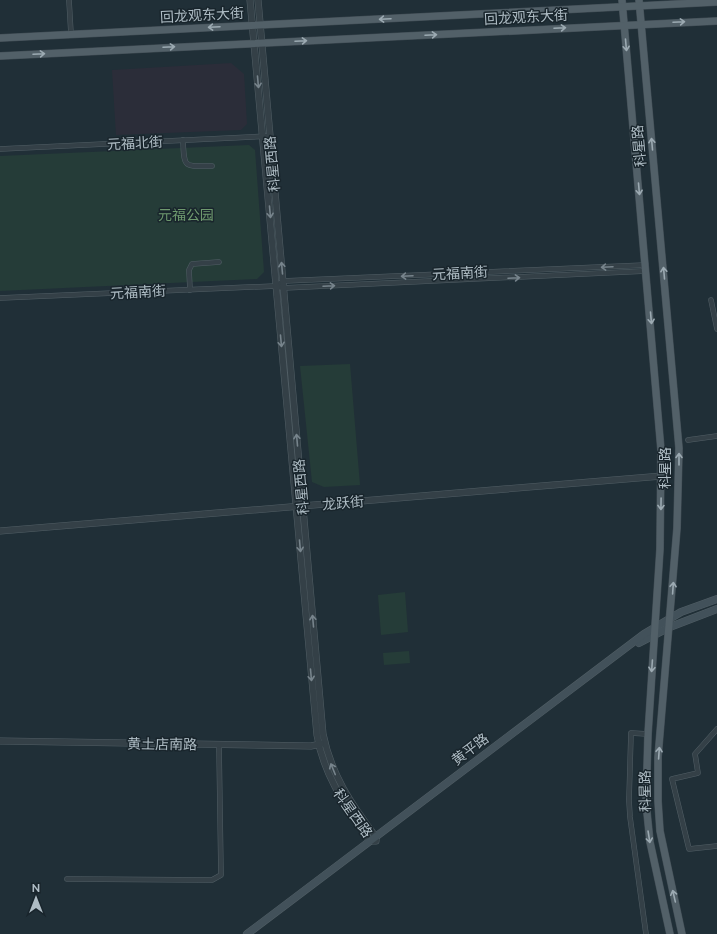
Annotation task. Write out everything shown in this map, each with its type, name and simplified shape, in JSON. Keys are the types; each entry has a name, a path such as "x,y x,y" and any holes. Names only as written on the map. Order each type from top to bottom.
{"main road":[{"name":"回龙观东大街","path":"0,38 256,25 622,3 717,2"},
{"name":"科星路","path":"622,3 660,420 662,476 661,529 648,734 646,794 648,827 670,934"},
{"name":"科星路","path":"639,3 679,448 677,528 670,627 658,757 658,801 664,850 682,934"},
{"name":"回龙观东大街","path":"0,56 717,21"},
{"name":"黄平路","path":"247,934 655,631 670,617 717,599"},
{"name":"黄平路","path":"655,631 670,627 717,609"},
{"name":"黄平路","path":"253,934 374,840"}],"street":[{"path":"69,0 71,34"},
{"name":"科星西路","path":"250,0 256,25 270,136 283,282 299,507"},
{"name":"科星西路","path":"256,25 258,0"},
{"name":"科星西路","path":"258,43 263,136 276,286 324,764 336,790 374,840"},
{"name":"元福北街","path":"0,149 270,136"},
{"path":"183,140 184,160 186,164 190,166 212,166"},
{"path":"190,290 189,270 192,264 219,262"},
{"name":"元福南街","path":"276,286 283,282 646,268"},
{"name":"元福南街","path":"0,298 276,286 283,288 646,268"},
{"path":"711,300 717,329"},
{"path":"688,440 717,436"},
{"name":"龙跃街","path":"0,531 662,476"},
{"path":"717,729 695,754 698,773 672,779 689,849 717,846"},
{"path":"646,934 629,800 632,733 648,734"},
{"name":"黄土店南路","path":"0,741 219,745 322,744"},
{"path":"67,879 212,880 221,875 219,745"}],"shaded area":[{"path":"231,63 244,74 247,124 241,130 116,135 112,70"}],"green space":[{"name":"元福公园","path":"249,145 255,150 264,272 257,279 0,291 0,156"},
{"path":"350,364 360,485 324,487 312,482 300,366"},
{"path":"405,592 408,632 381,635 378,595"},
{"path":"409,651 410,663 384,665 383,653"}]}
